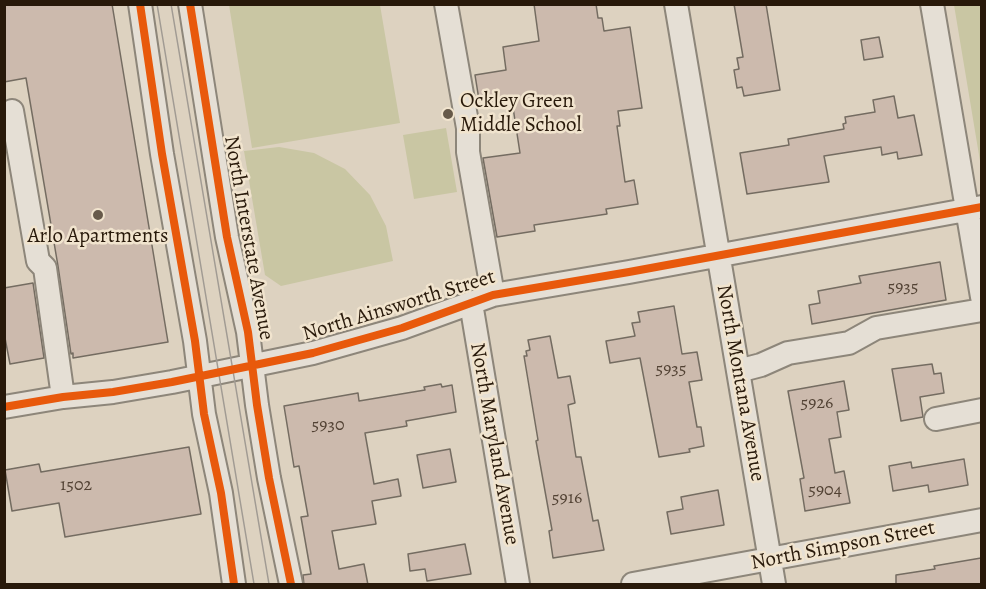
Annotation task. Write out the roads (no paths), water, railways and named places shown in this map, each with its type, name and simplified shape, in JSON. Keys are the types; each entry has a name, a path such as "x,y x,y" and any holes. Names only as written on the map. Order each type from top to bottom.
{"street":[{"path":"141,4 162,154 185,284 204,414 221,493 234,585"},
{"name":"North Interstate Avenue","path":"190,4 227,237 248,332 269,478 291,585"},
{"path":"446,4 468,128 468,152 493,295"},
{"name":"North Montana Avenue","path":"676,4 774,585"},
{"path":"932,4 974,208 981,297"},
{"path":"12,111 38,261 45,268 63,397"},
{"name":"North Ainsworth Street","path":"4,407 199,377 352,343 402,328 493,295 974,208"},
{"name":"North Maryland Avenue","path":"471,303 518,585"},
{"path":"738,371 761,365 788,353 849,343 876,328 981,310"},
{"path":"936,419 981,410"},
{"name":"North Simpson Street","path":"633,585 981,520"}],"tram line":[{"path":"157,4 254,584"},
{"path":"171,4 269,584"}],"place":[{"name":"Ockley Green Middle School","path":"448,114"},
{"name":"Arlo Apartments","path":"98,215"}]}
